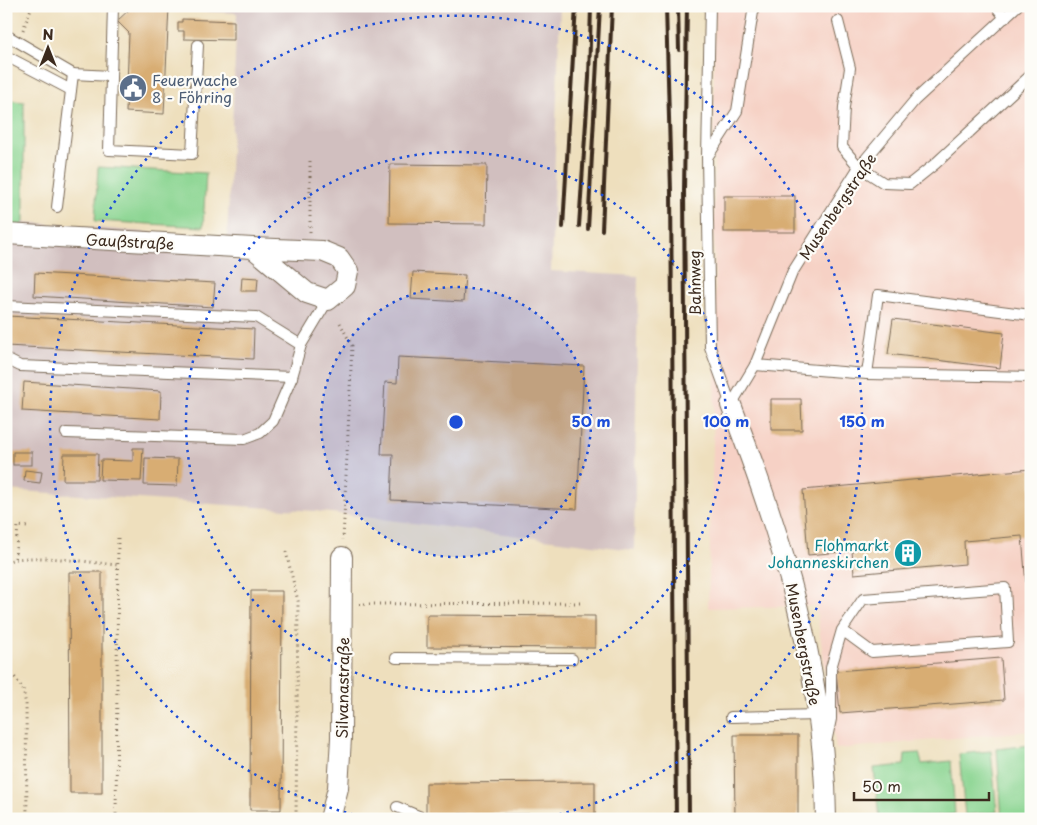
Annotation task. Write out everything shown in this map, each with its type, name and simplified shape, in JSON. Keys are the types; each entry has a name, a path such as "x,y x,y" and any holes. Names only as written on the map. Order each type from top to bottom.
{"street":[{"name":"Gaußstraße","path":"6,234 322,251 339,258 348,271 345,286 328,300"},
{"path":"253,248 307,293 328,300"},
{"name":"Musenbergstraße","path":"731,405 765,496 801,616 824,752 826,819"},
{"name":"Silvanastraße","path":"330,819 338,788 340,762 342,557"}],"lane":[{"path":"113,6 109,150 192,154 198,45"},
{"name":"Bahnweg","path":"710,6 707,157 710,347 731,405"},
{"path":"707,157 737,111 754,6"},
{"path":"996,6 1005,18"},
{"name":"Musenbergstraße","path":"731,405 754,366 792,273 859,167 916,100 1017,6"},
{"path":"838,21 850,68 844,106 842,147 859,167 884,183 910,184 935,164 1031,75"},
{"path":"6,35 73,74 110,76"},
{"path":"6,56 71,90"},
{"path":"57,207 73,74"},
{"path":"867,374 878,295 1031,315"},
{"path":"66,433 244,438 260,432 273,421 292,377 301,345 328,300"},
{"path":"6,306 256,317 301,345"},
{"path":"6,359 20,366 292,377"},
{"path":"754,366 867,374 1031,377"},
{"path":"824,752 831,719 831,668 842,630 863,599 1004,588 1008,642 872,652 842,630"},
{"path":"396,658 572,659"},
{"path":"731,717 818,715"},
{"path":"396,807 426,819"}],"path":[{"path":"310,157 310,251"},
{"path":"340,323 352,346 342,557"},
{"path":"15,558 18,526 27,527"},
{"path":"116,819 118,536"},
{"path":"286,552 298,601 296,819"},
{"path":"6,562 15,558 39,558 118,565"},
{"path":"343,604 583,603"},
{"path":"6,665 23,689 26,705 26,819"}],"shaded area":[{"path":"194,6 560,6 551,271 638,276 634,550 315,511 6,490 6,241 24,222 227,239 237,13 194,11"},
{"path":"714,6 1031,6 1031,731 836,749 816,606 708,608 716,346"}],"green space":[{"path":"6,100 24,102 24,222 6,241"},
{"path":"98,167 206,173 203,227 95,221"},
{"path":"1031,745 1031,819 1002,819 997,749"},
{"path":"991,751 997,812 965,815 959,754"},
{"path":"919,753 922,764 951,761 955,814 879,819 874,768 904,765 905,754"}],"building":[{"path":"131,6 169,6 164,114 126,112 129,33 117,21"},
{"path":"182,19 234,21 234,40 184,39 184,31 178,31 178,22 182,22"},
{"path":"390,164 487,165 486,224 389,223"},
{"path":"724,196 795,196 795,232 724,232"},
{"path":"413,272 465,275 463,302 411,299"},
{"path":"35,273 215,283 213,307 34,296"},
{"path":"242,277 258,278 257,291 241,291"},
{"path":"7,316 254,329 253,359 6,346"},
{"path":"893,319 1004,333 1000,368 888,354"},
{"path":"398,357 584,366 577,509 391,500 393,454 381,454 385,382 397,383"},
{"path":"24,382 161,391 160,419 22,411"},
{"path":"771,399 801,399 802,430 771,430"},
{"path":"133,448 143,448 141,481 100,480 101,460 133,461"},
{"path":"13,452 32,452 32,465 13,465"},
{"path":"64,454 98,454 97,480 63,480"},
{"path":"145,458 178,459 177,486 144,485"},
{"name":"Flohmarkt Johanneskirchen","path":"1031,469 1031,622 1029,622 1022,536 964,541 965,564 854,574 852,551 808,555 803,490"},
{"path":"25,470 42,472 40,483 24,481"},
{"path":"69,572 102,572 102,793 70,793"},
{"path":"251,591 282,591 281,810 250,810"},
{"path":"427,615 595,616 595,648 427,647"},
{"path":"1001,658 1004,700 840,713 836,671"},
{"path":"734,735 798,735 798,819 735,819"},
{"path":"595,782 595,814 426,814 426,783"}],"railway":[{"path":"563,227 576,6"},
{"path":"579,226 589,78 591,6"},
{"path":"588,229 600,6"},
{"path":"602,230 612,6"},
{"path":"666,6 671,192 676,819"},
{"path":"678,6 679,50"},
{"path":"687,6 684,190 689,819"}],"place":[{"name":"Feuerwache 8 - Föhring","path":"133,88"},
{"name":"Flohmarkt Johanneskirchen","path":"908,553"}]}
